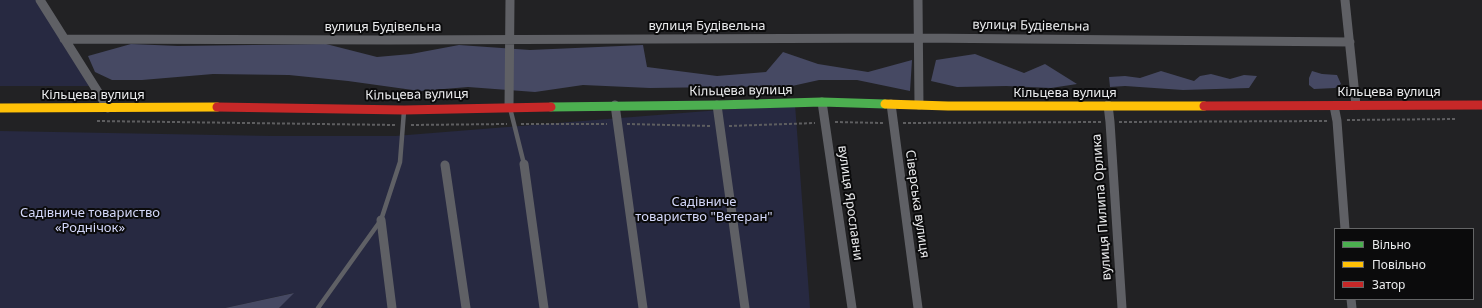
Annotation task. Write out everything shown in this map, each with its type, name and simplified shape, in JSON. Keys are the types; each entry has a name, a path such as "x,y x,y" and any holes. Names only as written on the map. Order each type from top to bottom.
{"main road":[{"name":"Кільцева вулиця","path":"0,108 200,107 404,110 822,102 948,106 1482,105"}],"street":[{"path":"40,0 108,108"},
{"path":"509,107 510,0"},
{"path":"918,0 919,105"},
{"path":"1345,0 1356,105"},
{"name":"вулиця Будівельна","path":"64,39 918,38 1350,42"},
{"name":"вулиця Ярославни","path":"822,102 852,308"},
{"name":"Сіверська вулиця","path":"891,104 892,123 918,308"},
{"path":"615,105 643,308"},
{"path":"717,105 745,308"},
{"name":"вулиця Пилипа Орлика","path":"1108,105 1122,308"},
{"path":"1334,106 1337,121 1346,228"},
{"path":"524,164 544,308"},
{"path":"445,165 466,308"},
{"path":"381,220 392,308"}],"lane":[{"path":"509,107 524,164"},
{"path":"318,308 381,220 400,162 404,110"}],"path":[{"path":"200,122 403,125 618,124 719,126 825,122 1337,121 1459,118"}],"green space":[{"path":"0,0 40,0 93,86 0,86"},
{"path":"795,104 810,308 279,308 293,293 225,308 0,308 0,131 272,136 395,136"}],"shaded area":[{"path":"131,44 178,46 326,44 377,57 411,54 459,45 530,50 643,45 647,67 717,76 766,72 783,52 818,64 868,72 912,60 910,91 857,80 819,80 792,86 650,88 583,85 535,92 468,87 420,91 289,75 213,74 142,80 112,80 95,72 88,56"},
{"path":"975,54 1024,73 1045,64 1077,84 1051,88 1006,86 957,87 931,81 936,60"},
{"path":"1161,71 1194,81 1200,76 1211,74 1230,79 1244,75 1257,76 1249,88 1183,90 1125,86 1110,87 1109,77 1125,76 1140,78"},
{"path":"1312,71 1322,74 1337,75 1341,84 1335,88 1314,89 1309,85 1309,78"},
{"path":"294,293 279,308 225,308"}],"traffic: fast":[{"path":"551,107 822,102 885,104"}],"traffic: slow":[{"path":"885,104 948,106 1204,106"},
{"path":"0,108 217,107"}],"traffic: jam":[{"path":"1204,106 1482,105"},
{"path":"217,107 404,110 551,107"}],"park label":[{"name":"Садівниче товариство \"Ветеран\"","path":"704,210"},
{"name":"Садівниче товариство «Роднічок»","path":"90,220"}]}
